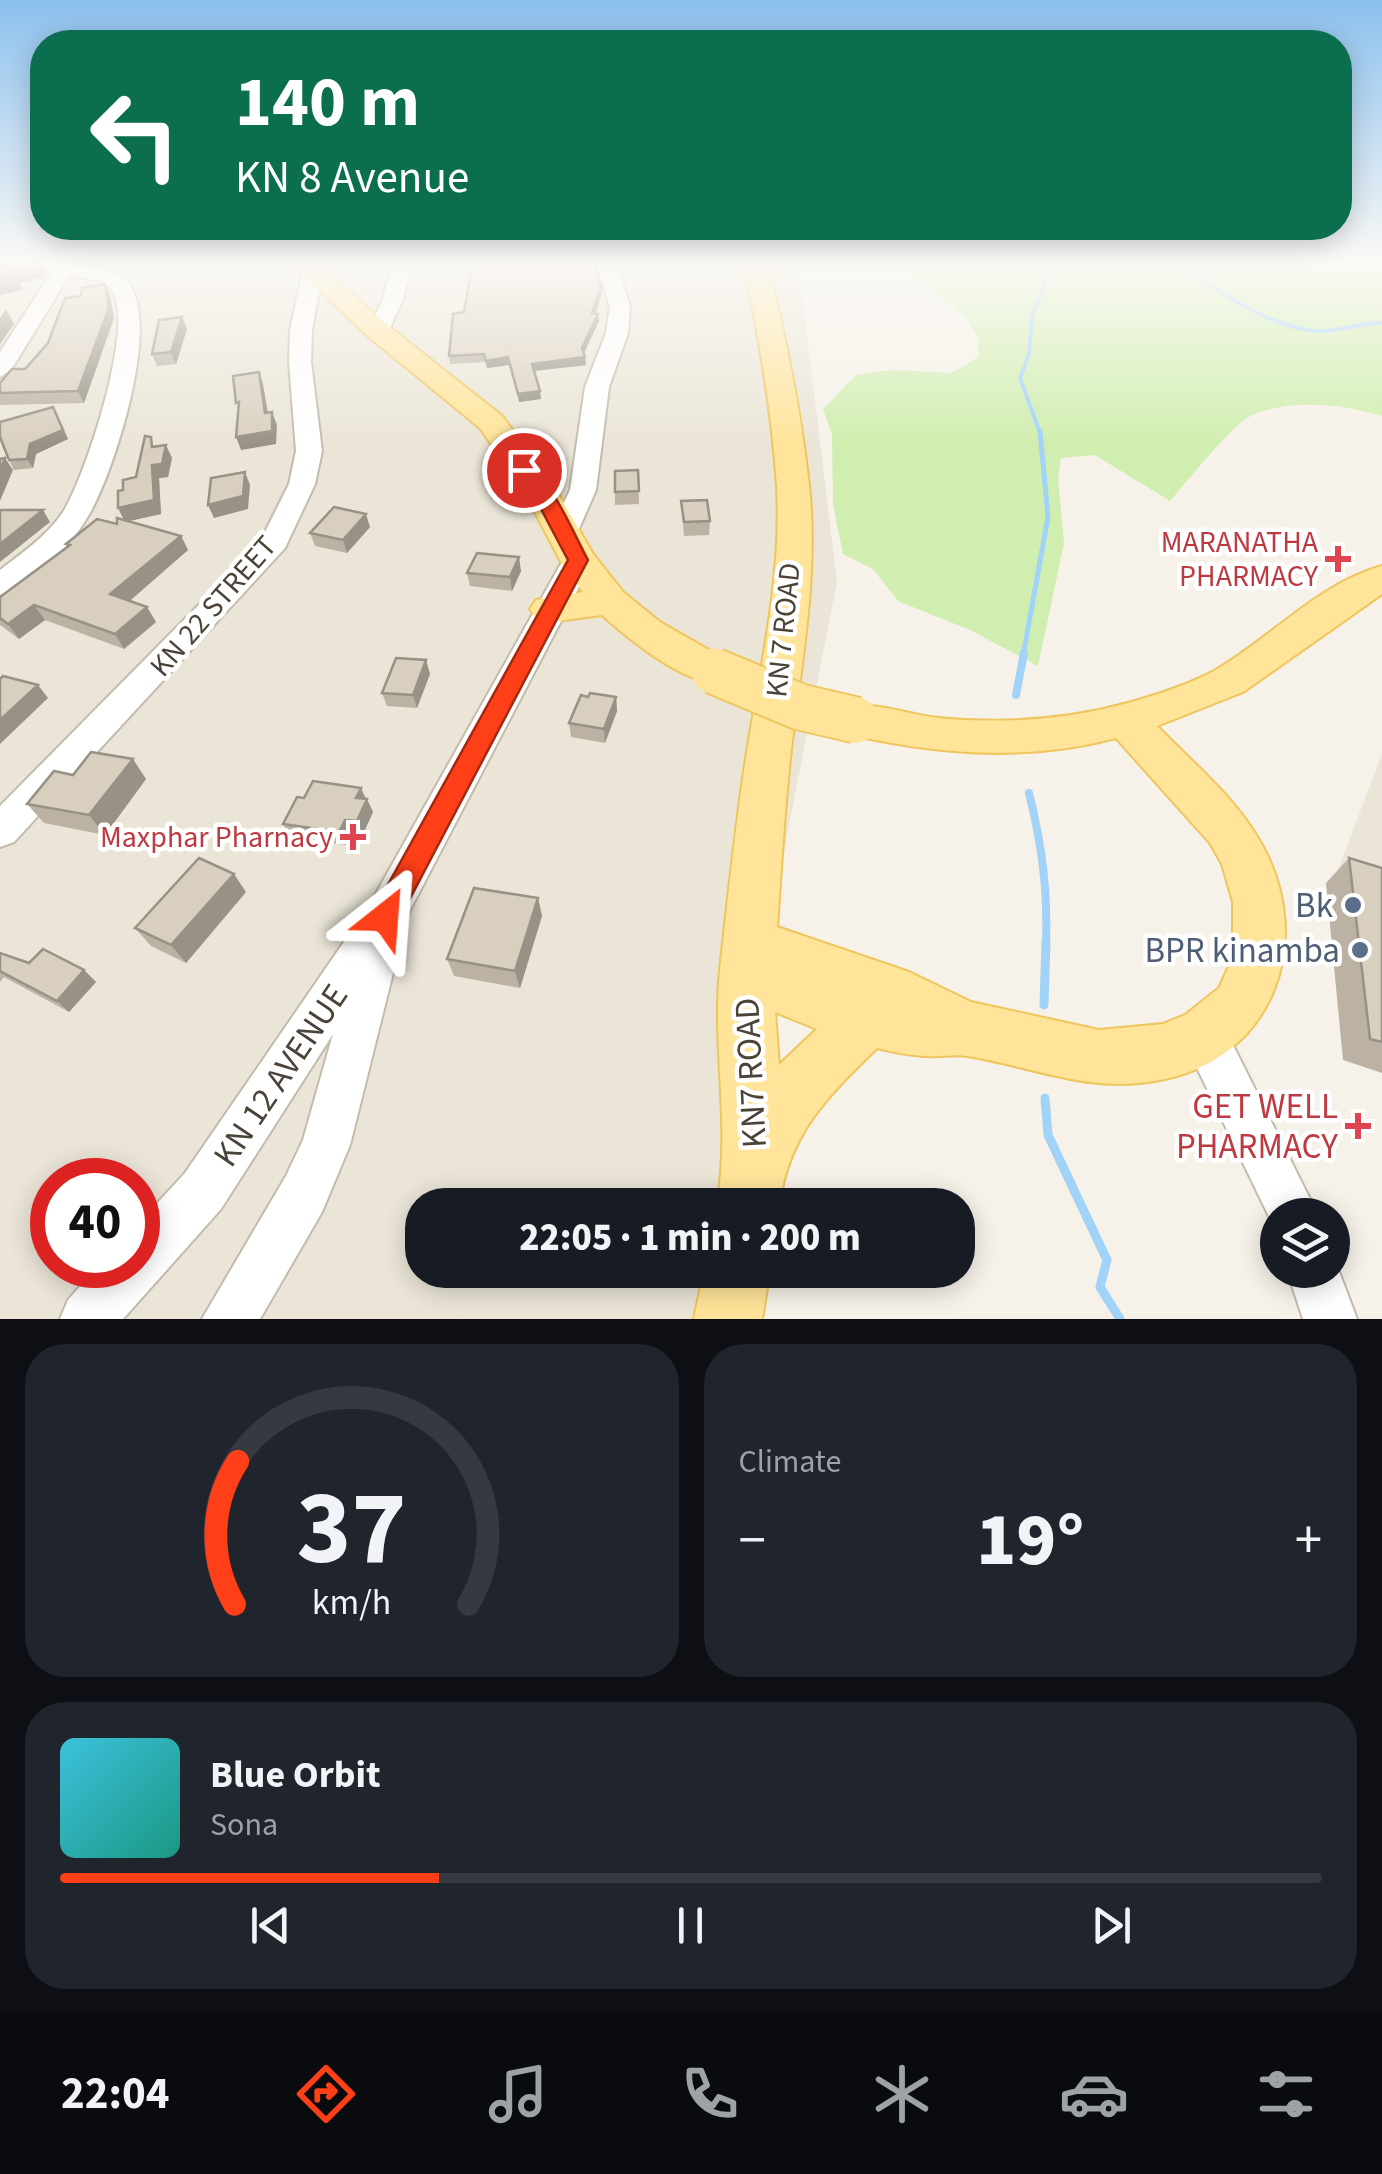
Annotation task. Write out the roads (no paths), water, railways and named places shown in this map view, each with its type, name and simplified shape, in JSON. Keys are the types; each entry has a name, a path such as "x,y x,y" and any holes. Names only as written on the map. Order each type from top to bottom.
{"main road":[{"path":"369,323 491,422 539,488 571,546 610,600 646,632 714,671 800,707 920,735 965,740 1058,735 1127,722 1224,684 1382,578"},
{"name":"KN 7 ROAD","path":"749,959 778,681 791,612 793,487 781,408 780,370 769,323"},
{"path":"549,609 610,600"},
{"path":"749,959 820,964 909,998 964,1028 1099,1058 1163,1052 1204,1035 1238,1007 1259,957 1258,902 1245,860 1227,829 1127,722"},
{"path":"757,876 784,927 820,964"},
{"path":"749,959 869,1018 933,1032 964,1028"},
{"name":"KN7 ROAD","path":"749,959 752,1183"},
{"path":"752,1183 797,1087 869,1018"},
{"path":"728,1319 734,1288"}],"street":[{"path":"0,370 27,323"},
{"path":"0,585 27,564 78,510 98,461 124,364 129,323"},
{"name":"KN 22 STREET","path":"0,831 271,548 302,484 310,451 300,362 303,323"},
{"path":"378,331 382,323"},
{"name":"KN 12 AVENUE","path":"160,1238 203,1191 385,917 549,609 571,546 597,388 618,323"},
{"path":"229,1319 304,1194 326,1146 354,1050 385,917"},
{"path":"1204,1035 1284,1198"},
{"name":"KN 12 AVENUE","path":"87,1319 115,1288"},
{"path":"1319,1288 1330,1319"}],"waterway":[{"path":"1031,323 1029,354 1020,378 1040,433"},
{"path":"1281,323 1319,331 1382,323"},
{"path":"1023,656 1048,517 1040,431"},
{"path":"1016,695 1024,653"},
{"path":"1029,793 1043,868 1046,942"},
{"path":"1044,1005 1046,942"},
{"path":"1045,1098 1048,1135 1107,1260 1100,1287 1120,1319"}],"place":[{"name":"MARANATHA PHARMACY","path":"1338,559"},
{"name":"Maxphar Pharnacy","path":"353,837"},
{"name":"Bk","path":"1353,905"},
{"name":"BPR kinamba","path":"1360,950"},
{"name":"GET WELL PHARMACY","path":"1358,1126"}]}
